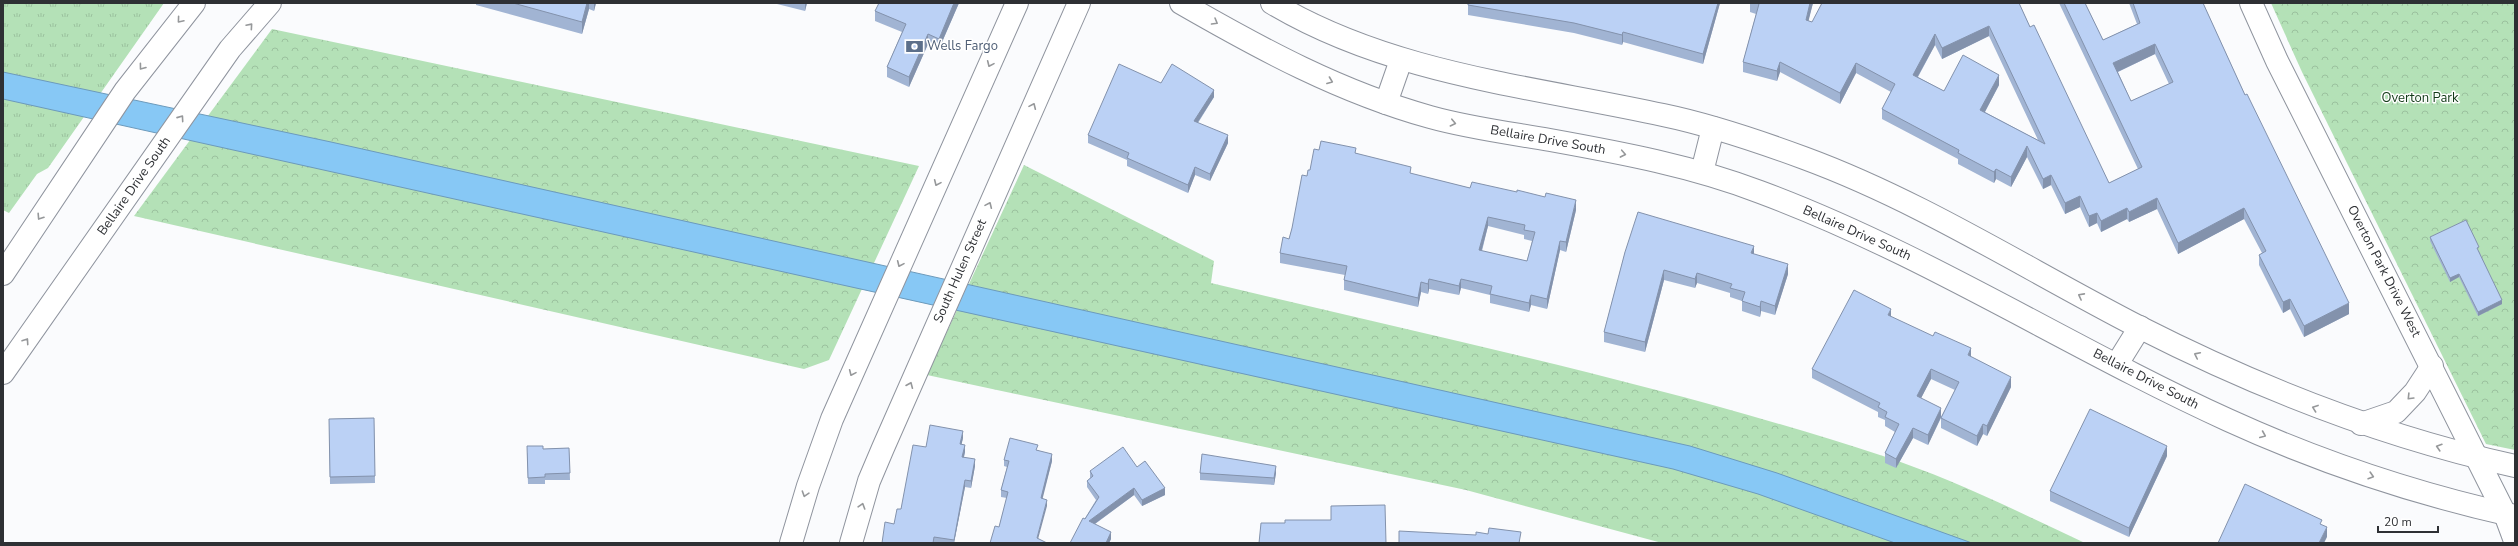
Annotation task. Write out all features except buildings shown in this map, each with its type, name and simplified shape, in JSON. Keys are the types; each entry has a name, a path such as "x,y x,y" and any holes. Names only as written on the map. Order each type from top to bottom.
{"main road":[{"path":"3,274 61,184 125,91 194,3"},
{"name":"Bellaire Drive South","path":"3,373 230,49 270,3"},
{"path":"791,543 819,451 868,337 1017,3"},
{"name":"South Hulen Street","path":"851,543 869,481 925,350 1079,3"},
{"name":"Bellaire Drive South","path":"1181,3 1261,49 1306,72 1386,103 1431,117 1473,127 1645,158 1702,172 1758,191 1847,227 1924,264 2228,420 2294,448 2357,472 2510,515"},
{"path":"1272,3 1315,27 1401,60 1483,80 1666,116 1759,142 1848,176 1904,202 2140,327 2232,373 2303,403 2361,424 2477,458 2515,466"},
{"name":"Overton Park Drive West","path":"2251,3 2277,61 2432,366 2477,458 2510,515 2515,541"},
{"path":"1386,103 1401,60"},
{"path":"1702,172 1713,128"},
{"path":"2117,364 2140,327"},
{"path":"2361,424 2396,412 2414,392 2432,366"}],"green space":[{"path":"3,3 164,3 48,168 37,174 9,213 3,210"},
{"name":"Overton Park","path":"2271,3 2515,3 2515,450 2486,444 2302,72"},
{"path":"272,29 919,166 829,360 804,369 134,216"},
{"path":"1024,165 1214,261 1211,283 1464,342 1633,384 1800,430 1883,456 1935,475 1986,496 2085,543 1662,543 1466,490 927,375"}],"water":[{"path":"3,72 331,142 1690,446 1777,473 1972,543 1895,543 1758,494 1673,469 3,99"}],"place":[{"name":"Wells Fargo","path":"914,46"}]}
